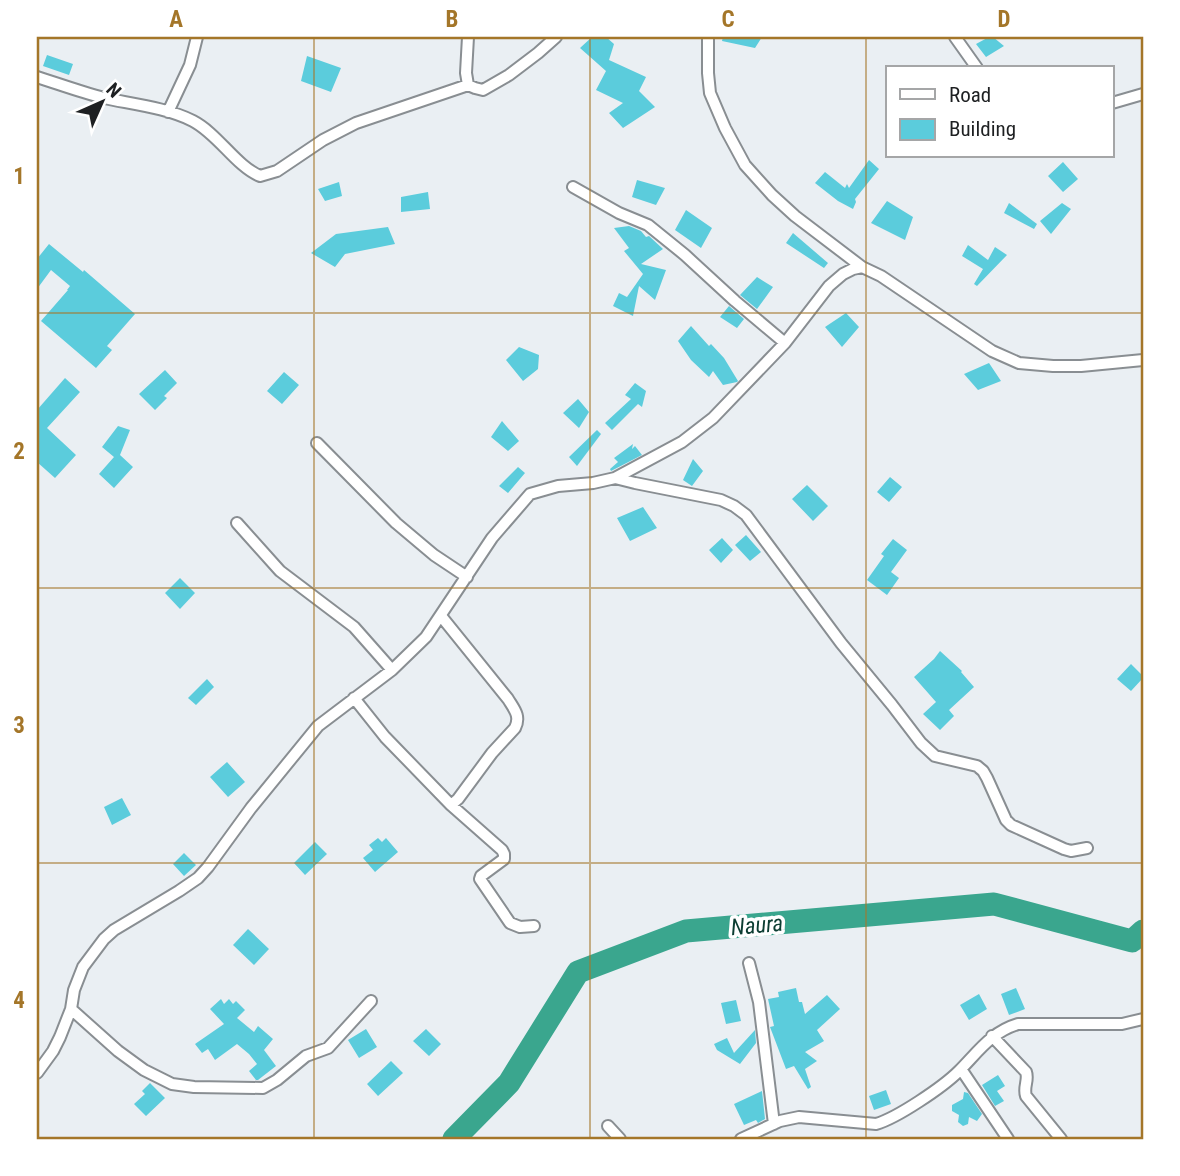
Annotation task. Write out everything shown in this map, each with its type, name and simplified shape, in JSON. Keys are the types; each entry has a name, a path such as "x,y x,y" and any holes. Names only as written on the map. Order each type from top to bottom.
{"street":[{"path":"168,112 190,65 197,37"},
{"path":"468,37 468,85"},
{"path":"37,77 92,95 168,112 197,122 260,176 277,171 323,140 356,123 468,85 483,89 509,75 556,37"},
{"path":"708,37 710,93 744,165 795,216 862,267 890,281 992,351 1020,363 1082,366 1143,360"},
{"path":"955,37 976,66"},
{"path":"1114,102 1143,94"},
{"path":"573,187 648,225 785,343"},
{"path":"37,1073 53,1051 71,1009 74,990 83,967 104,939 114,930 198,878 307,737 392,670 426,637 492,538 530,494 558,486 615,478 682,442 713,418 785,343 829,286 842,274 862,267"},
{"path":"317,443 396,523 467,577"},
{"path":"615,478 721,500 746,515 841,643 929,752 944,759 972,764 983,771 1002,815 1011,825 1064,849 1087,848"},
{"path":"237,523 280,571 354,627 392,670"},
{"path":"441,616 508,699 518,721 451,805"},
{"path":"354,698 385,737 451,805 504,854 504,859 480,879 510,923 520,927 534,926"},
{"path":"749,963 759,1002 774,1124"},
{"path":"71,1009 118,1051 144,1070 172,1084 263,1088 306,1056 328,1048 371,1001"},
{"path":"741,1139 774,1124 799,1117 876,1124 884,1121 948,1081 992,1036 1018,1024 1122,1024 1143,1019"},
{"path":"992,1036 1026,1072 1024,1088 1027,1096 1061,1139"},
{"path":"961,1069 1008,1139"},
{"path":"608,1126 620,1139"}],"building":[{"path":"592,37 606,37 614,44 609,60 646,77 639,91 655,107 623,128 609,113 623,103 596,90 606,71 580,48"},
{"path":"723,37 762,37 755,48 722,41"},
{"path":"989,37 1004,46 986,57 976,44"},
{"path":"47,55 73,64 69,75 43,66"},
{"path":"307,56 341,68 331,92 301,81"},
{"path":"869,160 879,169 855,199 853,209 815,183 825,172 845,188 847,184 849,188"},
{"path":"1063,162 1078,179 1063,192 1048,176"},
{"path":"637,180 665,188 656,205 632,197"},
{"path":"339,182 342,196 325,201 318,189"},
{"path":"428,192 430,209 401,212 401,197"},
{"path":"887,201 913,217 905,240 871,223"},
{"path":"1009,203 1037,224 1034,229 1004,213"},
{"path":"1062,203 1071,209 1051,234 1040,221"},
{"path":"686,210 712,228 701,248 675,230"},
{"path":"629,226 641,231 646,237 649,236 663,249 641,264 666,270 655,300 639,286 633,316 613,306 619,293 627,297 643,274 624,251 629,248 614,228"},
{"path":"388,227 395,244 345,254 335,267 311,253 336,234"},
{"path":"793,233 828,263 824,268 786,243"},
{"path":"49,244 135,314 107,346 112,350 96,368 41,321 70,286 51,270 37,289 37,259"},
{"path":"968,245 988,260 995,247 1007,255 977,286 974,284 983,269 962,256"},
{"path":"757,277 773,287 757,309 740,295"},
{"path":"729,306 744,319 737,328 720,317"},
{"path":"846,313 859,327 842,347 825,327"},
{"path":"691,326 724,358 737,382 723,385 713,371 709,377 691,360 678,341"},
{"path":"519,347 539,355 538,369 523,381 506,360"},
{"path":"989,363 1001,381 978,390 964,374"},
{"path":"165,370 177,383 155,410 139,394"},
{"path":"284,372 299,385 282,404 267,391"},
{"path":"65,378 80,392 47,428 76,455 55,478 37,462 37,410"},
{"path":"635,383 646,391 642,407 638,404 612,430 605,423 631,399 625,395"},
{"path":"578,399 589,412 579,428 563,413"},
{"path":"502,421 519,441 508,451 491,437"},
{"path":"118,426 130,430 120,455 133,467 114,488 99,474 114,457 102,447"},
{"path":"597,430 601,434 577,466 569,457"},
{"path":"633,444 632,449 635,446 642,455 611,471 618,462 614,458"},
{"path":"693,459 703,471 692,486 683,480"},
{"path":"518,467 525,473 508,493 499,486"},
{"path":"890,477 902,487 889,502 877,492"},
{"path":"807,485 828,506 813,521 792,499"},
{"path":"643,507 657,528 630,541 617,518"},
{"path":"746,535 761,552 750,561 735,545"},
{"path":"722,538 733,550 721,563 709,550"},
{"path":"893,539 907,550 891,572 899,578 887,595 867,580 884,556 881,554"},
{"path":"180,578 195,593 180,609 165,593"},
{"path":"940,651 962,671 974,687 949,710 954,716 940,730 923,714 936,702 914,677"},
{"path":"1131,664 1143,678 1131,691 1117,679"},
{"path":"207,679 214,687 196,705 188,698"},
{"path":"227,762 245,782 228,797 210,777"},
{"path":"122,798 131,815 112,825 104,807"},
{"path":"378,838 382,842 386,838 398,852 375,872 363,858 373,850 369,845"},
{"path":"315,842 327,854 305,875 294,863"},
{"path":"184,853 196,865 184,876 173,864"},
{"path":"248,929 269,949 254,965 233,945"},
{"path":"796,988 805,1014 827,995 840,1009 817,1030 824,1041 805,1052 817,1061 805,1069 811,1087 808,1089 794,1066 786,1069 770,1027 774,1026 768,999 779,997 778,992"},
{"path":"1016,988 1025,1009 1009,1015 1001,994"},
{"path":"979,994 987,1009 969,1020 960,1005"},
{"path":"221,999 224,1004 229,999 233,1004 236,1001 245,1010 237,1018 254,1032 258,1026 273,1039 264,1050 276,1066 258,1080 249,1071 257,1064 237,1044 215,1060 208,1049 202,1053 195,1044 224,1024 210,1009"},
{"path":"736,1000 741,1021 726,1024 721,1003"},
{"path":"366,1029 377,1047 359,1058 348,1040"},
{"path":"426,1029 441,1044 429,1056 413,1041"},
{"path":"755,1030 756,1043 740,1064 717,1050 714,1044 727,1038 734,1053"},
{"path":"391,1061 403,1073 378,1096 367,1084"},
{"path":"998,1075 1005,1086 997,1091 1004,1101 995,1106 982,1085"},
{"path":"150,1083 165,1098 146,1116 134,1104 145,1094 142,1091"},
{"path":"886,1090 891,1104 874,1110 869,1096"},
{"path":"762,1091 765,1119 744,1125 734,1104"},
{"path":"964,1092 968,1093 982,1114 977,1121 969,1117 968,1124 963,1126 958,1122 959,1115 952,1111 952,1105 963,1099"}],"waterway":[{"name":"Naura","path":"454,1139 509,1083 578,972 686,931 994,904 1132,941 1143,931"}]}
